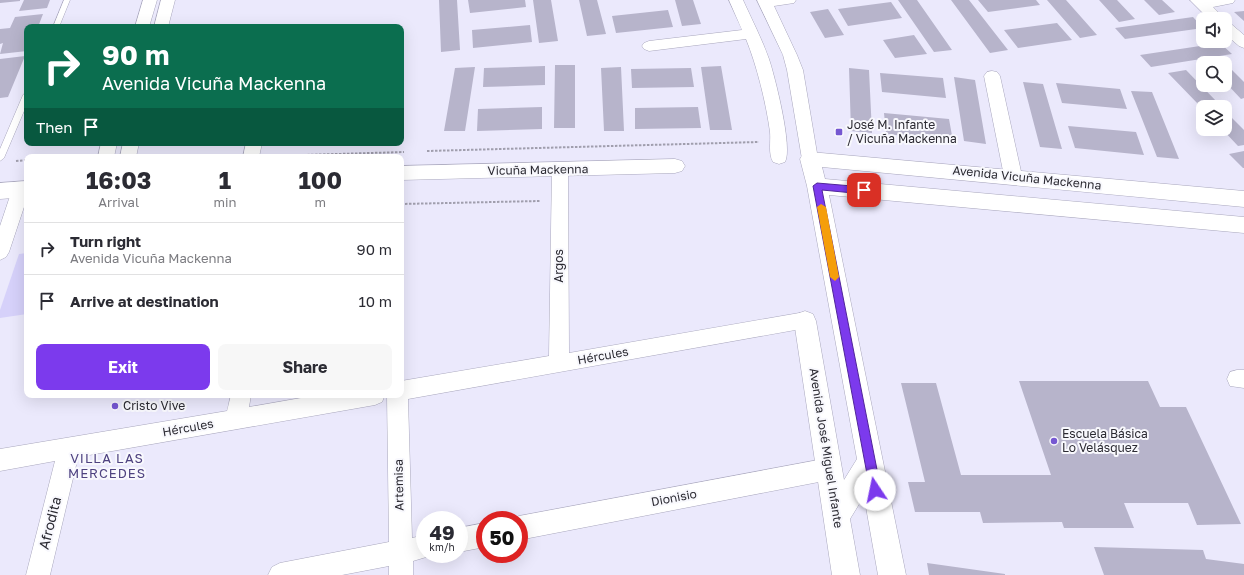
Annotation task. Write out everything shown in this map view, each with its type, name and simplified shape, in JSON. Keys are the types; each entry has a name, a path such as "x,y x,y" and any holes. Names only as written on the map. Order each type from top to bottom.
{"main road":[{"name":"Avenida Vicuña Mackenna","path":"810,159 1014,176 1244,199"},
{"path":"810,159 817,186 892,575"},
{"name":"Vicuña Mackenna","path":"404,174 674,166"},
{"path":"990,202 1041,179"},
{"path":"817,186 1244,225"},
{"path":"0,192 24,190"},
{"name":"Avenida José Miguel Infante","path":"806,322 846,575"},
{"path":"837,516 870,461"}],"street":[{"path":"143,24 150,0"},
{"path":"162,24 168,0"},
{"path":"736,0 762,60 778,141 779,158"},
{"path":"789,0 765,2 790,55 795,70 810,159"},
{"path":"1199,2 1228,0"},
{"path":"1199,2 1210,12"},
{"path":"1232,32 1244,43"},
{"path":"650,46 751,34"},
{"path":"992,76 1014,176"},
{"name":"Argos","path":"559,363 560,169"},
{"path":"0,252 24,190"},
{"name":"Hércules","path":"404,390 806,322"},
{"path":"235,420 240,398"},
{"name":"Hércules","path":"0,460 359,398"},
{"name":"Artemisa","path":"397,398 401,575"},
{"name":"Afrodita","path":"38,575 69,448"},
{"name":"Dionisio","path":"528,526 829,469"},
{"path":"280,575 416,548"}],"lane":[{"path":"57,24 67,0"},
{"path":"0,158 24,102"}],"path":[{"path":"427,151 778,141"},
{"path":"129,152 411,152"},
{"path":"404,204 559,200"}],"shaded area":[{"path":"24,253 24,314 0,318 0,310 19,254"}],"building":[{"path":"0,0 20,0 20,1 0,3"},
{"path":"24,0 50,0 47,8 19,11"},
{"path":"439,0 457,0 460,50 441,52"},
{"path":"468,0 525,0 526,7 470,13"},
{"path":"533,0 551,0 558,41 539,43"},
{"path":"579,0 597,0 606,34 587,36"},
{"path":"675,0 693,0 701,24 682,26"},
{"path":"898,0 917,0 952,50 934,52"},
{"path":"951,0 969,0 1008,50 990,53"},
{"path":"978,0 1036,0 1040,5 988,12"},
{"path":"1047,0 1066,0 1097,35 1080,38"},
{"path":"1099,0 1117,0 1135,19 1119,22"},
{"path":"1144,0 1162,0 1175,12 1159,15"},
{"path":"891,2 902,18 848,26 838,9"},
{"path":"828,9 844,35 825,38 810,12"},
{"path":"668,10 673,27 616,33 612,16"},
{"path":"1244,11 1244,21 1234,12"},
{"path":"43,14 39,24 24,24 24,51 0,54 3,43 0,44 0,29 10,28 15,17"},
{"path":"1193,17 1196,20 1196,29 1125,39 1115,28"},
{"path":"1057,23 1072,40 1018,48 1004,30"},
{"path":"530,25 532,42 473,48 472,30"},
{"path":"914,35 927,54 895,58 883,40"},
{"path":"1196,47 1196,48 1225,48 1232,54 1220,56 1196,56 1196,60 1151,67 1140,55"},
{"path":"24,56 8,97 0,98 0,59"},
{"path":"555,65 575,65 575,128 554,128"},
{"path":"545,66 545,85 483,87 484,68"},
{"path":"721,66 732,130 710,130 701,67"},
{"path":"475,67 465,131 444,131 455,68"},
{"path":"621,67 624,131 604,131 601,68"},
{"path":"691,68 694,87 632,88 631,69"},
{"path":"849,68 869,70 872,133 851,131"},
{"path":"1186,70 1196,80 1196,92 1207,92 1215,100 1196,100 1196,102 1168,73"},
{"path":"1232,70 1244,82 1244,98 1241,99 1232,89"},
{"path":"880,73 943,78 946,98 882,92"},
{"path":"954,77 975,80 986,144 964,141"},
{"path":"1023,82 1043,84 1062,149 1040,147"},
{"path":"1056,83 1120,89 1127,109 1062,103"},
{"path":"1131,91 1152,92 1179,159 1157,157"},
{"path":"542,107 542,129 477,131 478,109"},
{"path":"698,107 701,128 635,129 635,108"},
{"path":"884,113 949,119 953,141 886,134"},
{"path":"1232,118 1244,130 1244,145 1238,146 1229,136 1232,136"},
{"path":"1068,126 1136,132 1144,155 1075,148"},
{"path":"1244,151 1244,168 1243,168 1229,154"},
{"path":"1019,381 1148,381 1160,407 1186,407 1241,524 1197,525 1188,503 1124,503 1134,528 1064,528 1062,522 983,523 980,512 915,512 908,482 925,482 901,383 936,383 961,475 1051,475"},
{"path":"1094,547 1203,550 1206,559 1244,564 1244,575 1104,575"},
{"path":"927,563 1005,574 1005,575 929,575"}],"slow traffic":[{"path":"821,207 835,277"}],"place":[{"name":"José M. Infante / Vicuña Mackenna","path":"839,132"},
{"name":"Cristo Vive","path":"115,406"},
{"name":"Escuela Básica Lo Velásquez","path":"1054,441"}],"district":[{"name":"VILLA LAS MERCEDES","path":"107,466"}],"route":[{"path":"864,190 817,186 875,490"}]}
